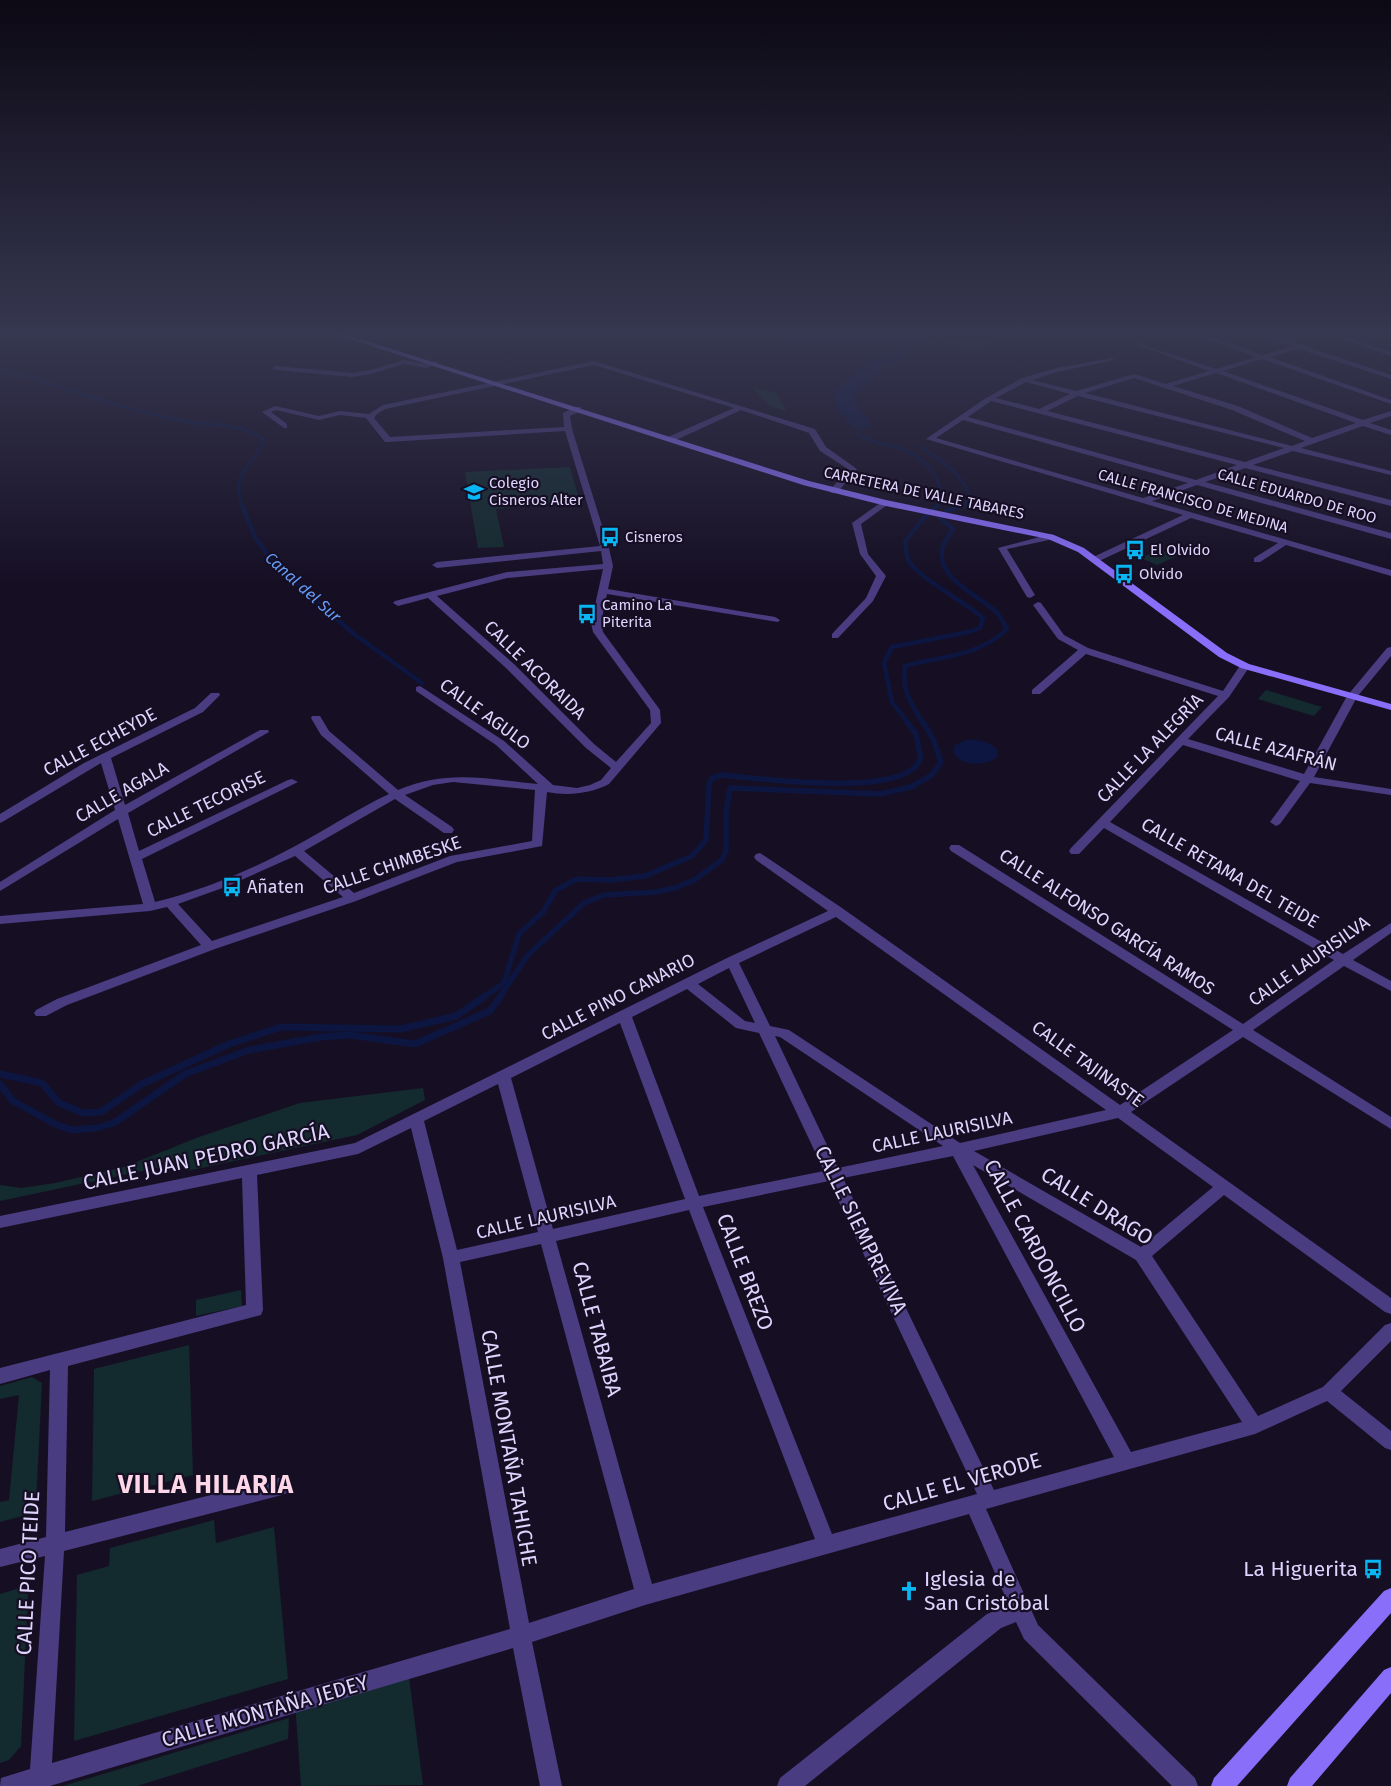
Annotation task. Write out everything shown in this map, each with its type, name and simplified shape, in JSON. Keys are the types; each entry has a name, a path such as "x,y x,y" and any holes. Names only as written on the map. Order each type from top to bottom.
{"main road":[{"name":"CARRETERA DE VALLE TABARES","path":"604,417 834,490 886,503 1051,537 1081,550 1223,655 1245,666 1391,707"},
{"path":"1222,1786 1391,1598"},
{"path":"1298,1786 1391,1678"}],"street":[{"path":"273,417 284,426"},
{"path":"370,417 388,440 477,432 568,430"},
{"path":"0,920 150,907 170,902 210,889 296,851 420,784 453,779 577,791 593,788 605,782 656,724 655,710 598,632 596,623 608,566 605,548 568,430 566,417"},
{"path":"671,439 719,417"},
{"path":"769,417 812,431 823,449 853,469 834,490"},
{"path":"1066,417 1391,502"},
{"path":"1174,417 1391,473"},
{"path":"1257,417 1312,441"},
{"path":"1346,417 1391,433"},
{"path":"1144,501 1378,417"},
{"name":"CALLE FRANCISCO DE MEDINA","path":"964,418 930,439 1391,573"},
{"name":"CALLE EDUARDO DE ROO","path":"964,418 1391,536"},
{"path":"835,636 870,599 881,576 864,554 856,523 886,503"},
{"path":"1094,560 1190,515"},
{"path":"1030,595 1002,548 1051,537"},
{"path":"1257,560 1286,542"},
{"path":"436,565 605,548"},
{"path":"398,603 507,575 608,566"},
{"path":"602,591 775,620"},
{"name":"CALLE ACORAIDA","path":"430,596 510,666 590,746 617,768"},
{"path":"1038,605 1061,637 1084,650 1225,695"},
{"path":"1036,692 1084,650"},
{"path":"1276,822 1307,778 1352,696 1391,650"},
{"name":"CALLE LA ALEGRÍA","path":"1075,851 1225,695 1245,666"},
{"name":"CALLE AGULO","path":"420,689 500,743 546,788"},
{"name":"CALLE ECHEYDE","path":"0,819 105,757 199,710 215,695"},
{"path":"316,718 325,733 397,795 448,830"},
{"name":"CALLE AGALA","path":"0,887 122,811 264,732"},
{"name":"CALLE AZAFRÁN","path":"1182,741 1307,778 1391,792"},
{"path":"105,757 150,907"},
{"name":"CALLE TECORISE","path":"135,858 292,782"},
{"name":"CALLE CHIMBESKE","path":"41,1013 62,1002 210,946 352,898 454,859 538,843 546,788"},
{"name":"CALLE RETAMA DEL TEIDE","path":"1102,822 1391,987"},
{"name":"CALLE ALFONSO GARCÍA RAMOS","path":"955,848 1391,1124"},
{"path":"296,851 352,898"},
{"name":"CALLE TAJINASTE","path":"760,857 1120,1112 1391,1308"},
{"path":"170,902 210,946"},
{"name":"CALLE PINO CANARIO","path":"416,1119 732,961 838,911"},
{"name":"CALLE LAURISILVA","path":"451,1258 694,1203 958,1149 1120,1112 1242,1031 1342,959 1391,927"},
{"name":"CALLE SIEMPREVIVA","path":"732,961 763,1029 834,1173 982,1502 1021,1610 1031,1632 1187,1786"},
{"name":"CALLE CARDONCILLO","path":"688,984 742,1025 784,1033 958,1149 1126,1460"},
{"name":"CALLE BREZO","path":"624,1015 694,1203 827,1545"},
{"name":"CALLE TABAIBA","path":"503,1076 645,1595"},
{"name":"CALLE JUAN PEDRO GARCÍA","path":"0,1222 358,1148 416,1119"},
{"name":"CALLE MONTAÑA TAHICHE","path":"416,1119 451,1258 521,1636 551,1786"},
{"name":"CALLE DRAGO","path":"958,1149 1142,1255 1255,1426"},
{"path":"0,1376 255,1310 250,1169"},
{"path":"1142,1255 1223,1187"},
{"name":"CALLE EL VERODE","path":"521,1636 645,1595 982,1502 1126,1460 1255,1426 1329,1392 1391,1330"},
{"name":"CALLE PICO TEIDE","path":"40,1781 55,1545 59,1362"},
{"path":"1329,1392 1391,1442"},
{"path":"0,1558 282,1486"},
{"path":"788,1786 994,1621 1021,1610"},
{"name":"CALLE MONTAÑA JEDEY","path":"10,1786 40,1781 521,1636"}],"green space":[{"path":"570,467 580,502 496,509 504,547 478,548 465,472"},
{"path":"1159,549 1172,555 1179,555 1157,565 1141,558"},
{"path":"1266,690 1322,707 1314,716 1258,699"},
{"path":"423,1088 425,1100 357,1135 187,1171 185,1162 0,1201 0,1185 21,1188 55,1183 124,1167 199,1137 300,1103"},
{"path":"241,1290 242,1306 196,1316 196,1300"},
{"path":"189,1345 193,1475 92,1501 94,1369"},
{"path":"32,1377 42,1383 36,1503 26,1515 0,1522 0,1502 9,1500 19,1395 0,1399 0,1386"},
{"path":"214,1520 216,1543 274,1527 288,1679 74,1741 77,1575 109,1566 110,1548"},
{"path":"20,1588 28,1595 21,1746 9,1760 0,1763 0,1594"},
{"path":"408,1670 423,1785 301,1786 295,1702"},
{"path":"289,1718 288,1739 137,1786 63,1786"}],"water":[{"path":"966,740 978,740 990,744 997,749 997,757 979,764 972,764 959,759 953,749 955,745"}],"waterway":[{"name":"Canal del Sur","path":"167,417 182,421 231,426 255,434 263,439 260,449 245,469 239,482 242,506"},
{"path":"855,417 860,423"},
{"path":"860,423 858,434 862,437 896,447 914,455 929,467 941,492 941,502 938,505"},
{"path":"921,447 943,462 961,480 970,496 965,505"},
{"name":"Canal del Sur","path":"242,505 255,537 273,562 354,634 422,683"},
{"path":"908,723 892,702 884,663 892,647 969,632 980,628 983,618 921,574 908,559 905,542 921,521 938,505"},
{"path":"923,723 911,703 906,690 905,666 971,650 984,645 1007,629 996,612 956,582 949,575 945,567 942,550 953,529 940,518 946,511 965,505"},
{"path":"482,998 504,983 519,934 543,912 556,890 577,879 611,880 645,876 692,856 706,840 709,784 712,778 722,775 791,782 848,783 895,777 912,769 921,759 916,734 907,722"},
{"path":"499,998 527,956 584,903 604,895 656,892 675,888 694,880 722,860 726,851 726,813 730,788 880,794 911,787 932,775 941,762 933,739 923,722"},
{"path":"0,1074 42,1083 59,1103 83,1113 101,1112 142,1084 229,1044 281,1027 401,1029 456,1016 484,997"},
{"path":"0,1084 13,1101 55,1124 72,1130 96,1128 114,1123 185,1074 249,1050 321,1037 350,1035 415,1044 490,1011 500,997"}],"place":[{"name":"Colegio Cisneros Alter","path":"474,492"},
{"name":"Cisneros","path":"610,537"},
{"name":"El Olvido","path":"1135,550"},
{"name":"Olvido","path":"1124,574"},
{"name":"Camino La Piterita","path":"587,614"},
{"name":"Añaten","path":"232,887"},
{"name":"La Higuerita","path":"1373,1569"},
{"name":"Iglesia de San Cristóbal","path":"909,1591"}],"district":[{"name":"VILLA HILARIA","path":"206,1484"}]}
